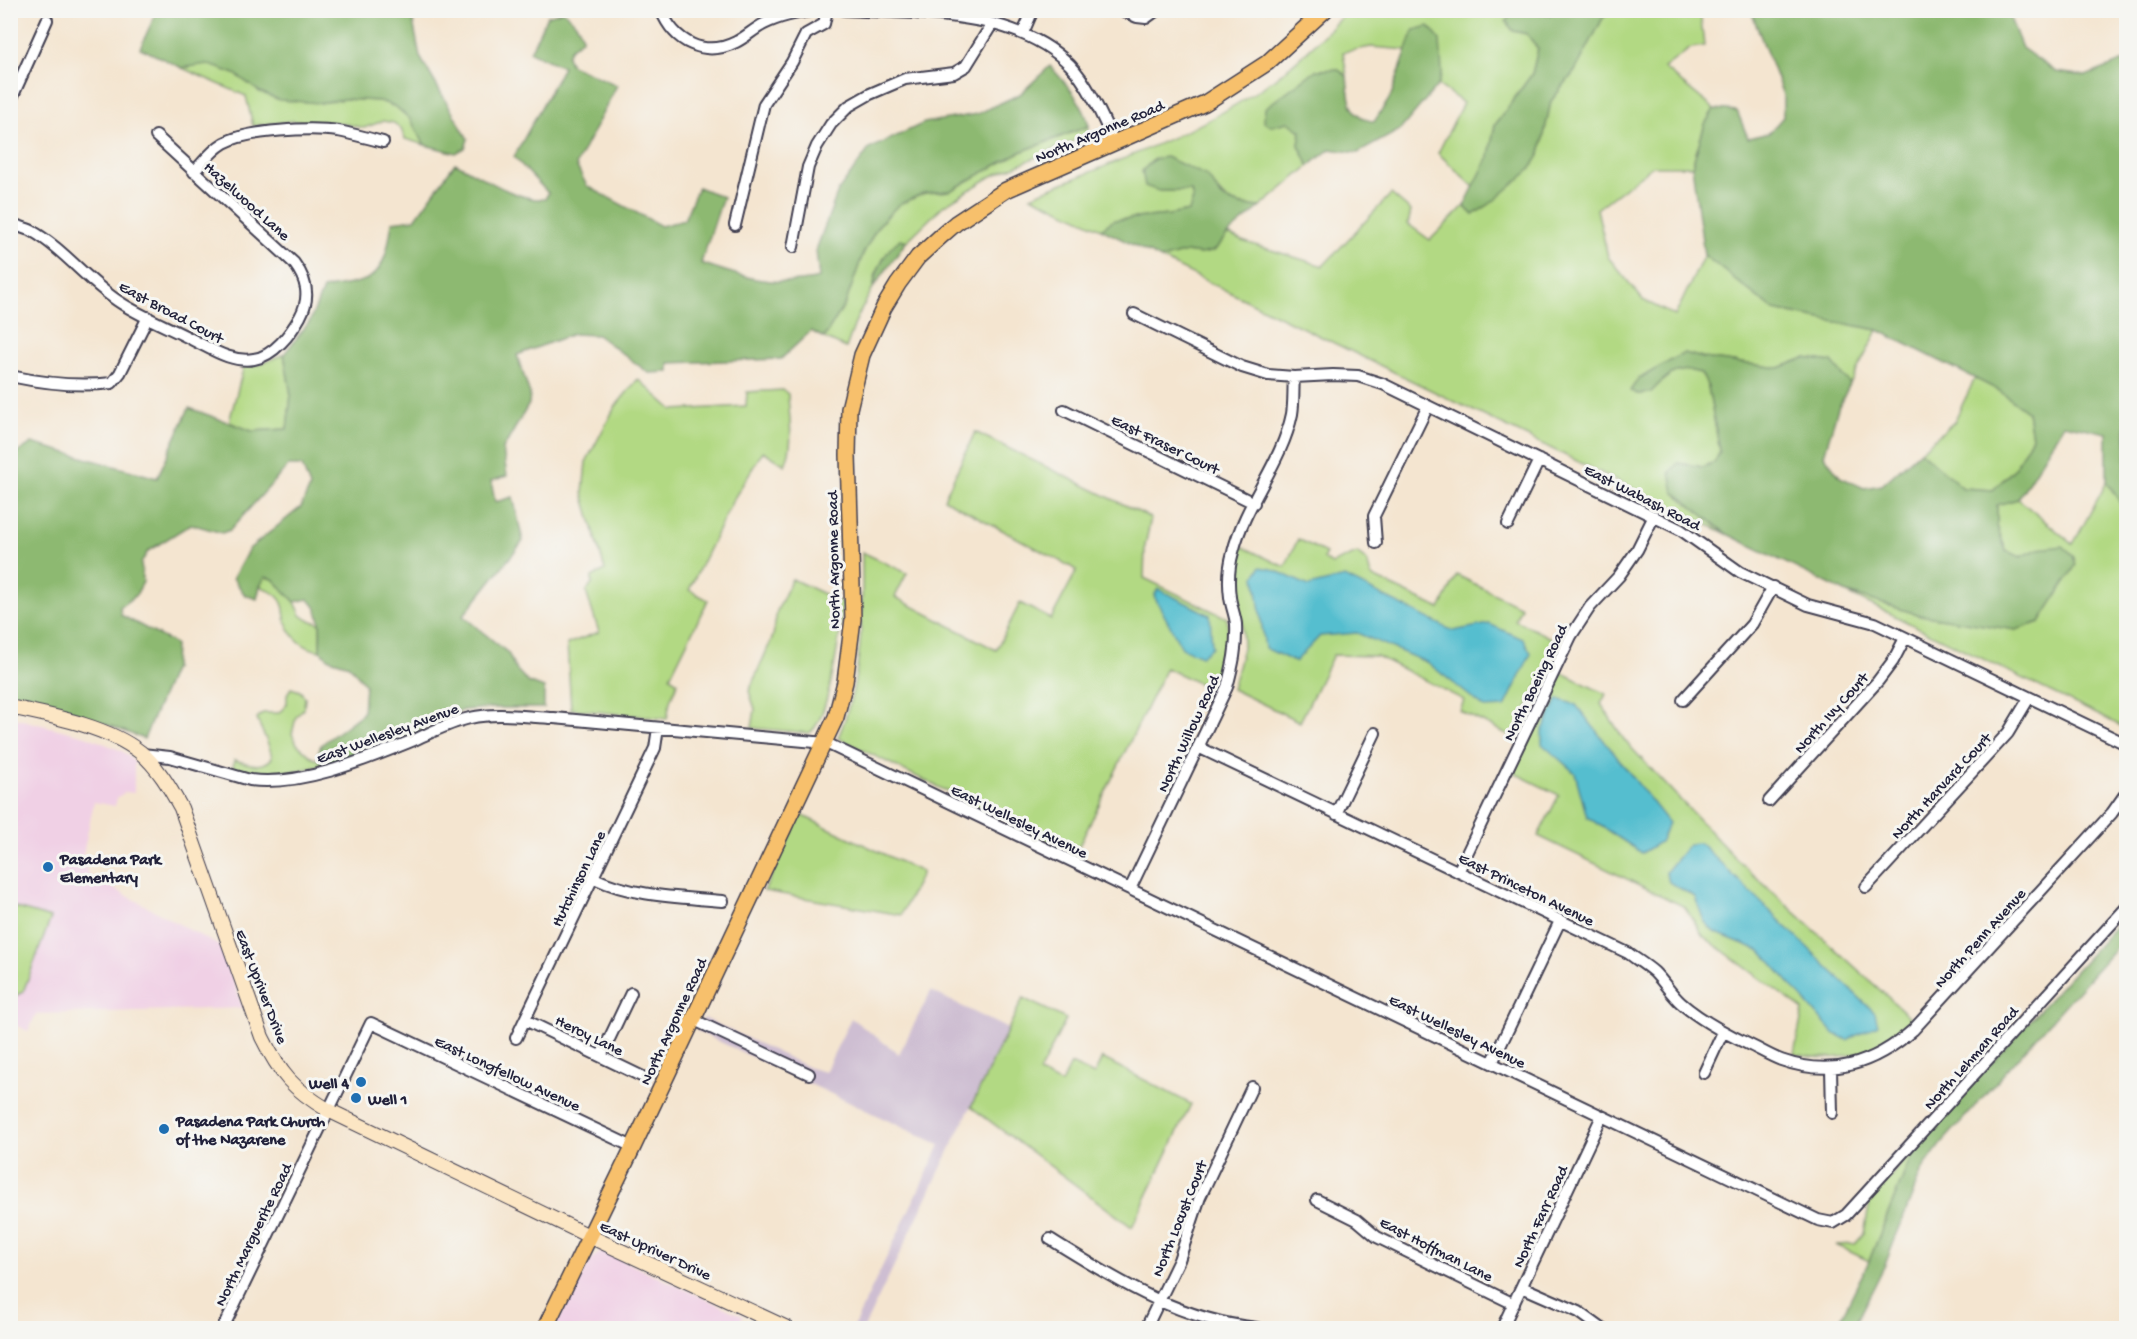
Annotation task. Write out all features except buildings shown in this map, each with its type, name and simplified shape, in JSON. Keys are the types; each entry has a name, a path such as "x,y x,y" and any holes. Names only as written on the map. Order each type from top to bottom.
{"main road":[{"name":"North Argonne Road","path":"545,1329 826,743 836,717 845,682 854,619 848,454 849,409 862,355 888,299 918,257 956,223 1006,190 1206,103 1267,63 1325,10"},
{"name":"East Upriver Drive","path":"10,707 95,729 142,754 161,775 181,808 257,1024 271,1054 290,1082 309,1098 328,1110 787,1329"}],"street":[{"path":"660,10 667,24 679,37 706,49 719,49 736,42 764,24 800,12 818,10"},
{"path":"735,225 764,104 792,62 806,34 824,24 827,10"},
{"path":"844,10 980,21 1023,33 1051,48 1071,66 1094,99 1115,144"},
{"path":"1023,33 1032,10"},
{"path":"1121,10 1146,18 1157,10"},
{"path":"10,102 48,20"},
{"path":"793,247 808,167 817,146 831,124 849,106 870,94 905,79 954,73 966,66 993,24"},
{"path":"194,172 224,143 263,133 295,130 336,131 383,142"},
{"name":"Hazelwood Lane","path":"156,136 294,262 303,276 308,294"},
{"name":"East Broad Court","path":"10,223 32,231 85,277 122,304 221,354 240,360 256,359 269,354 281,343 298,321 308,294"},
{"name":"East Wabash Road","path":"1134,314 1242,367 1268,375 1358,376 1383,384 1654,516 1703,543 1740,572 1808,605 1875,623 2127,744"},
{"path":"10,376 39,382 97,385 112,383 120,373 148,316"},
{"name":"North Willow Road","path":"1130,890 1227,687 1236,644 1229,573 1239,532 1284,441 1292,413 1294,377"},
{"path":"1376,543 1374,516 1428,406"},
{"name":"East Fraser Court","path":"1064,410 1254,503"},
{"path":"1508,524 1539,460"},
{"name":"North Boeing Road","path":"1458,872 1571,636 1590,607 1619,576 1637,550 1654,516"},
{"path":"1683,700 1752,624 1773,587"},
{"name":"North Ivy Court","path":"1769,801 1878,681 1893,662 1905,638"},
{"name":"North Harvard Court","path":"1866,887 2008,733 2029,698"},
{"name":"East Wellesley Avenue","path":"142,754 170,757 262,781 307,776 348,765 471,718 510,716 826,743 1818,1220 1833,1222"},
{"name":"Hutchinson Lane","path":"516,1038 655,748 658,728"},
{"path":"1336,814 1375,734"},
{"name":"East Princeton Avenue","path":"1198,747 1628,953 1654,972 1681,1004 1723,1032 1781,1060 1806,1066 1830,1068"},
{"name":"North Penn Avenue","path":"1830,1068 1873,1058 1893,1047 1913,1030 2112,813 2127,793"},
{"path":"594,878 638,894 723,902"},
{"name":"North Lehman Road","path":"1833,1222 1846,1215 2127,908"},
{"path":"1492,1064 1560,921"},
{"path":"601,1056 632,993"},
{"path":"692,1019 809,1074"},
{"name":"Heroy Lane","path":"525,1020 641,1076"},
{"name":"North Marguerite Road","path":"223,1329 370,1023"},
{"name":"East Longfellow Avenue","path":"370,1023 633,1147"},
{"path":"1704,1073 1723,1032"},
{"path":"1830,1068 1832,1113"},
{"name":"North Locust Court","path":"1146,1329 1179,1260 1200,1197 1252,1087"},
{"name":"North Farr Road","path":"1502,1329 1602,1116"},
{"name":"East Hoffman Lane","path":"1317,1200 1357,1220 1377,1237 1514,1304"},
{"path":"1050,1239 1135,1291 1159,1302 1217,1325 1257,1329"},
{"path":"1522,1287 1579,1312 1601,1329"}],"shaded area":[{"name":"Pasadena Park Elementary","path":"10,717 86,736 122,751 134,761 134,793 125,792 117,798 115,806 94,802 82,859 89,875 221,947 243,1008 36,1014 28,1031 11,1023"},
{"path":"931,991 1008,1029 864,1328 853,1328 940,1145 697,1031 704,1018 810,1068 825,1072 851,1018 899,1054"},
{"path":"601,1252 743,1316 737,1328 554,1328 592,1258"}],"green space":[{"path":"1558,10 1612,11 1603,18 1575,71 1551,101 1540,154 1530,170 1490,204 1473,215 1464,206 1489,156 1495,125 1532,74 1538,49 1527,34 1513,31 1506,21 1513,12 1551,14"},
{"path":"157,11 411,11 420,57 468,139 465,148 456,153 425,145 410,119 396,107 380,101 344,99 320,103 279,100 260,92 235,74 207,64 182,68 140,48"},
{"path":"563,11 576,24 582,35 582,39 570,49 567,56 571,65 617,85 576,165 587,186 661,226 684,220 698,187 723,197 701,263 745,277 788,282 819,278 816,250 838,191 869,149 924,123 977,114 1020,94 1050,66 1078,101 1089,126 1020,152 950,191 924,193 898,205 878,226 863,254 846,302 824,338 811,331 781,359 669,363 669,372 649,373 597,335 573,334 517,355 530,394 529,404 503,449 507,476 491,481 495,502 513,497 523,541 463,616 508,653 515,668 528,682 544,688 544,708 463,710 405,737 321,766 318,753 321,745 363,713 365,684 349,665 330,659 320,651 319,616 308,599 295,602 273,579 265,577 257,599 245,595 233,578 249,549 301,507 310,487 302,466 288,466 230,530 222,533 191,524 148,551 141,563 143,582 136,595 120,607 121,615 175,644 174,668 144,739 59,706 11,694 11,457 32,443 157,478 189,408 252,431 287,429 291,395 284,354 310,321 323,289 355,283 372,276 378,270 385,255 392,222 415,219 455,163 511,192 534,199 545,199 548,193 514,157 563,67 530,52 547,16"},
{"path":"1347,11 1558,11 1551,14 1513,12 1513,31 1527,34 1538,49 1532,74 1495,125 1489,156 1474,187 1438,153 1463,103 1438,85 1442,72 1414,30 1407,50 1371,47 1343,52 1347,76 1337,69 1271,126 1288,122 1301,131 1299,145 1309,166 1260,207 1228,200 1207,176 1159,191 1191,191 1193,199 1189,211 1114,220 1101,229 1031,196 1152,147 1239,103 1288,68"},
{"path":"1612,11 1700,11 1704,46 1691,48 1664,68 1714,109 1705,124 1692,166 1653,166 1597,209 1608,257 1643,300 1675,316 1704,255 1774,310 1878,330 1850,384 1831,362 1805,358 1779,368 1703,358 1684,353 1638,394 1650,393 1661,381 1678,371 1701,373 1708,387 1720,451 1715,462 1703,467 1678,463 1674,492 1727,534 1161,259 1186,252 1201,254 1214,251 1228,234 1242,241 1323,266 1391,194 1411,211 1408,224 1430,240 1464,206 1473,215 1540,154 1551,101 1575,71 1603,18"},
{"path":"1751,11 2007,11 2022,48 2056,72 2086,76 2126,60 2126,512 2107,482 2107,433 2064,424 2018,499 1997,505 1997,526 2006,551 2021,557 2038,549 2063,546 2073,555 2076,565 2040,622 2016,630 1920,615 1845,592 1727,534 1674,492 1670,472 1678,463 1703,467 1715,462 1720,451 1708,387 1701,373 1684,370 1667,377 1650,393 1638,394 1630,391 1638,379 1684,353 1703,358 1779,368 1805,358 1832,362 1850,384 1838,408 1824,455 1840,477 1864,488 1882,485 1920,451 1963,488 1993,490 2013,470 2032,437 2028,412 1998,390 1878,330 1774,310 1704,255 1692,166 1705,124 1714,109 1737,111 1748,138 1769,133 1783,117 1783,95"},
{"path":"1429,26 1440,40 1442,72 1438,85 1400,130 1358,153 1330,149 1309,166 1299,145 1301,131 1288,122 1271,126 1264,122 1265,108 1316,70 1337,69 1347,76 1350,99 1355,111 1365,119 1374,122 1390,98 1414,30"},
{"path":"207,63 235,74 260,92 320,103 344,99 380,101 396,107 410,119 425,145 405,139 401,129 394,123 383,121 364,128 340,123 292,121 253,126 246,96 182,68"},
{"path":"1089,126 1088,135 992,176 943,206 907,241 900,239 876,273 873,288 857,318 846,348 824,338 846,302 863,254 878,226 898,205 925,193 950,191 1020,152"},
{"path":"1166,157 1207,176 1224,199 1240,205 1260,207 1228,234 1214,251 1201,254 1186,252 1161,259 1101,229 1114,220 1189,211 1193,199 1191,191 1159,191 1145,186 1142,171 1154,159"},
{"path":"900,239 907,241 873,288 882,261"},
{"path":"284,354 291,395 287,429 252,431 229,422 244,366 261,364"},
{"path":"1975,378 1998,390 2028,412 2032,437 2013,470 1993,490 1963,488 1920,451 1954,422"},
{"path":"638,379 673,410 746,406 747,392 783,390 788,394 791,439 785,465 763,451 733,500 689,590 708,600 670,677 678,682 670,701 667,719 571,709 567,644 599,632 586,592 592,584 592,577 605,570 583,493 586,462 615,407"},
{"path":"975,432 1151,518 1145,546 1144,578 1227,618 1226,656 1215,691 1166,668 1075,854 838,738 852,692 860,646 862,552 907,573 895,597 996,650 1020,603 1051,619 1077,570 944,499"},
{"path":"2107,482 2126,512 2126,720 2123,727 1845,592 1920,615 2016,630 2039,549 2021,557 2006,551 1997,526 1997,504 2018,499 2073,544"},
{"path":"1298,539 1326,553 1323,559 1332,564 1357,553 1367,561 1371,576 1440,609 1457,575 1521,607 1515,620 1559,642 1513,737 1460,711 1464,700 1377,656 1333,655 1300,722 1232,689 1243,648 1242,621 1236,594 1236,571 1241,546 1285,567"},
{"path":"264,577 273,579 295,602 301,615 308,620 320,623 320,651 303,645 291,633 280,600 260,586"},
{"path":"792,579 843,603 837,652 828,694 816,726 809,733 752,728 755,709 749,691 773,636 777,611"},
{"path":"1560,672 1606,694 1601,704 1625,741 1733,856 1912,1019 1885,1041 1858,1053 1828,1058 1794,1054 1803,1010 1703,936 1685,907 1538,836 1559,795 1512,772"},
{"path":"291,688 300,691 305,697 304,708 296,717 292,734 297,744 313,758 319,760 321,766 257,775 233,769 234,760 259,765 272,758 257,718 263,713 279,713 287,704 287,694"},
{"path":"801,815 922,872 901,915 764,891"},
{"path":"14,907 51,918 23,992 15,996 10,995 10,908"},
{"path":"2126,915 2126,937 1940,1145 1922,1170 1885,1265 1853,1328 1836,1328 1869,1261 1915,1147"},
{"path":"1023,998 1066,1019 1039,1073 1061,1084 1071,1064 1094,1075 1102,1058 1191,1104 1132,1227 971,1107"},
{"path":"1915,1147 1869,1261 1836,1245 1855,1244 1864,1234 1870,1201"}],"water":[{"path":"1260,567 1272,569 1309,586 1345,577 1453,631 1489,624 1523,639 1531,653 1505,707 1485,708 1428,663 1357,633 1320,636 1295,662 1265,648 1255,576"},
{"path":"1158,589 1210,615 1212,647 1201,656 1182,648 1154,596"},
{"path":"1558,699 1576,705 1669,823 1660,842 1642,853 1587,817 1575,773 1542,744 1542,732"},
{"path":"1700,843 1875,1013 1878,1025 1847,1040 1833,1033 1761,951 1714,932 1704,921 1695,897 1669,882 1666,872 1689,844"}],"place":[{"name":"Pasadena Park Elementary","path":"48,867"},
{"name":"Well 4","path":"361,1082"},
{"name":"Well 1","path":"356,1098"},
{"name":"Pasadena Park Church of the Nazarene","path":"164,1129"}]}
